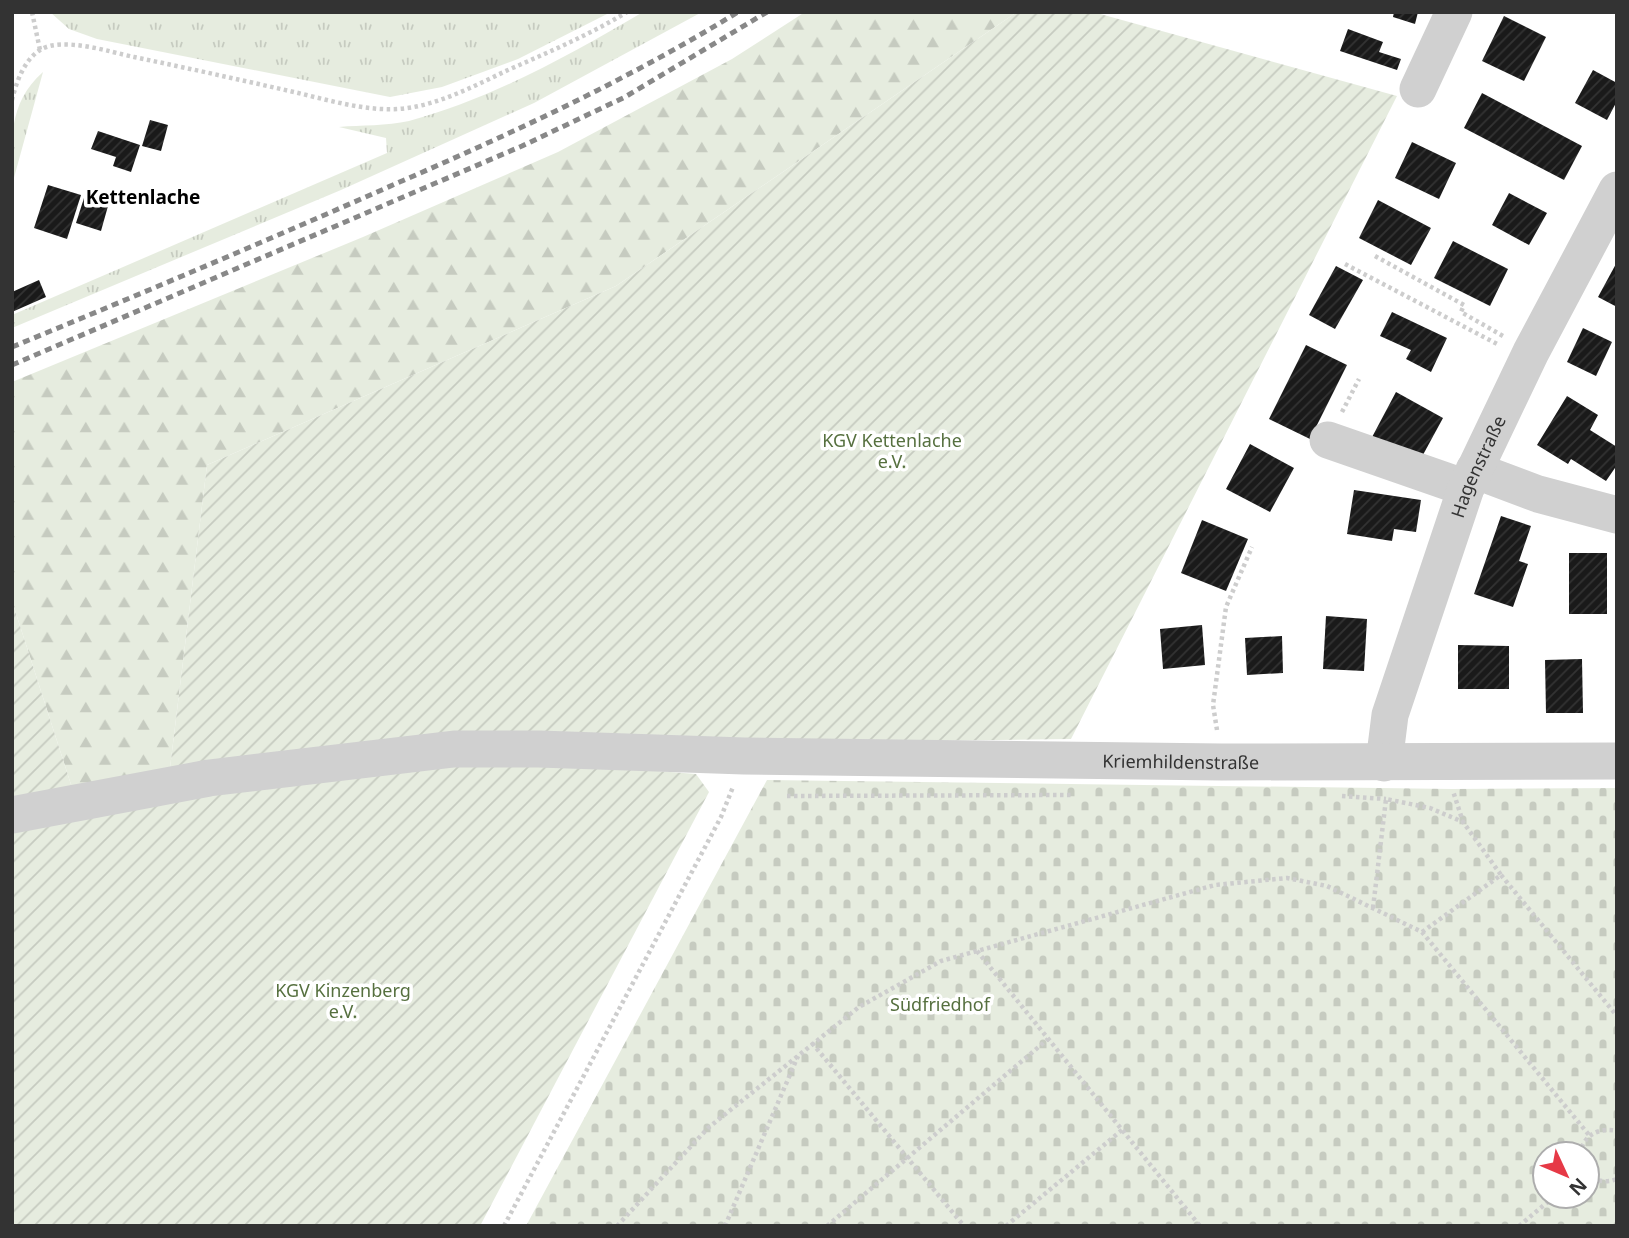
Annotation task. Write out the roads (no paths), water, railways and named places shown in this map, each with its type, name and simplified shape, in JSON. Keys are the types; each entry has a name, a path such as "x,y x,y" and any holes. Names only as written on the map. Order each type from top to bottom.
{"street":[{"path":"1418,89 1454,12"},
{"name":"Hagenstraße","path":"1384,763 1390,715 1470,479 1529,356 1617,190"},
{"path":"1328,440 1617,515"},
{"name":"Kriemhildenstraße","path":"12,815 209,778 453,749 1222,762 1617,761"}],"railway":[{"path":"12,347 488,143 657,59 738,12"},
{"path":"12,365 522,146 625,97 767,12"}],"district":[{"name":"Kettenlache","path":"143,197"}],"park label":[{"name":"KGV Kettenlache e.V.","path":"892,450"},
{"name":"KGV Kinzenberg e.V.","path":"343,1000"},
{"name":"Südfriedhof","path":"940,1004"}]}
